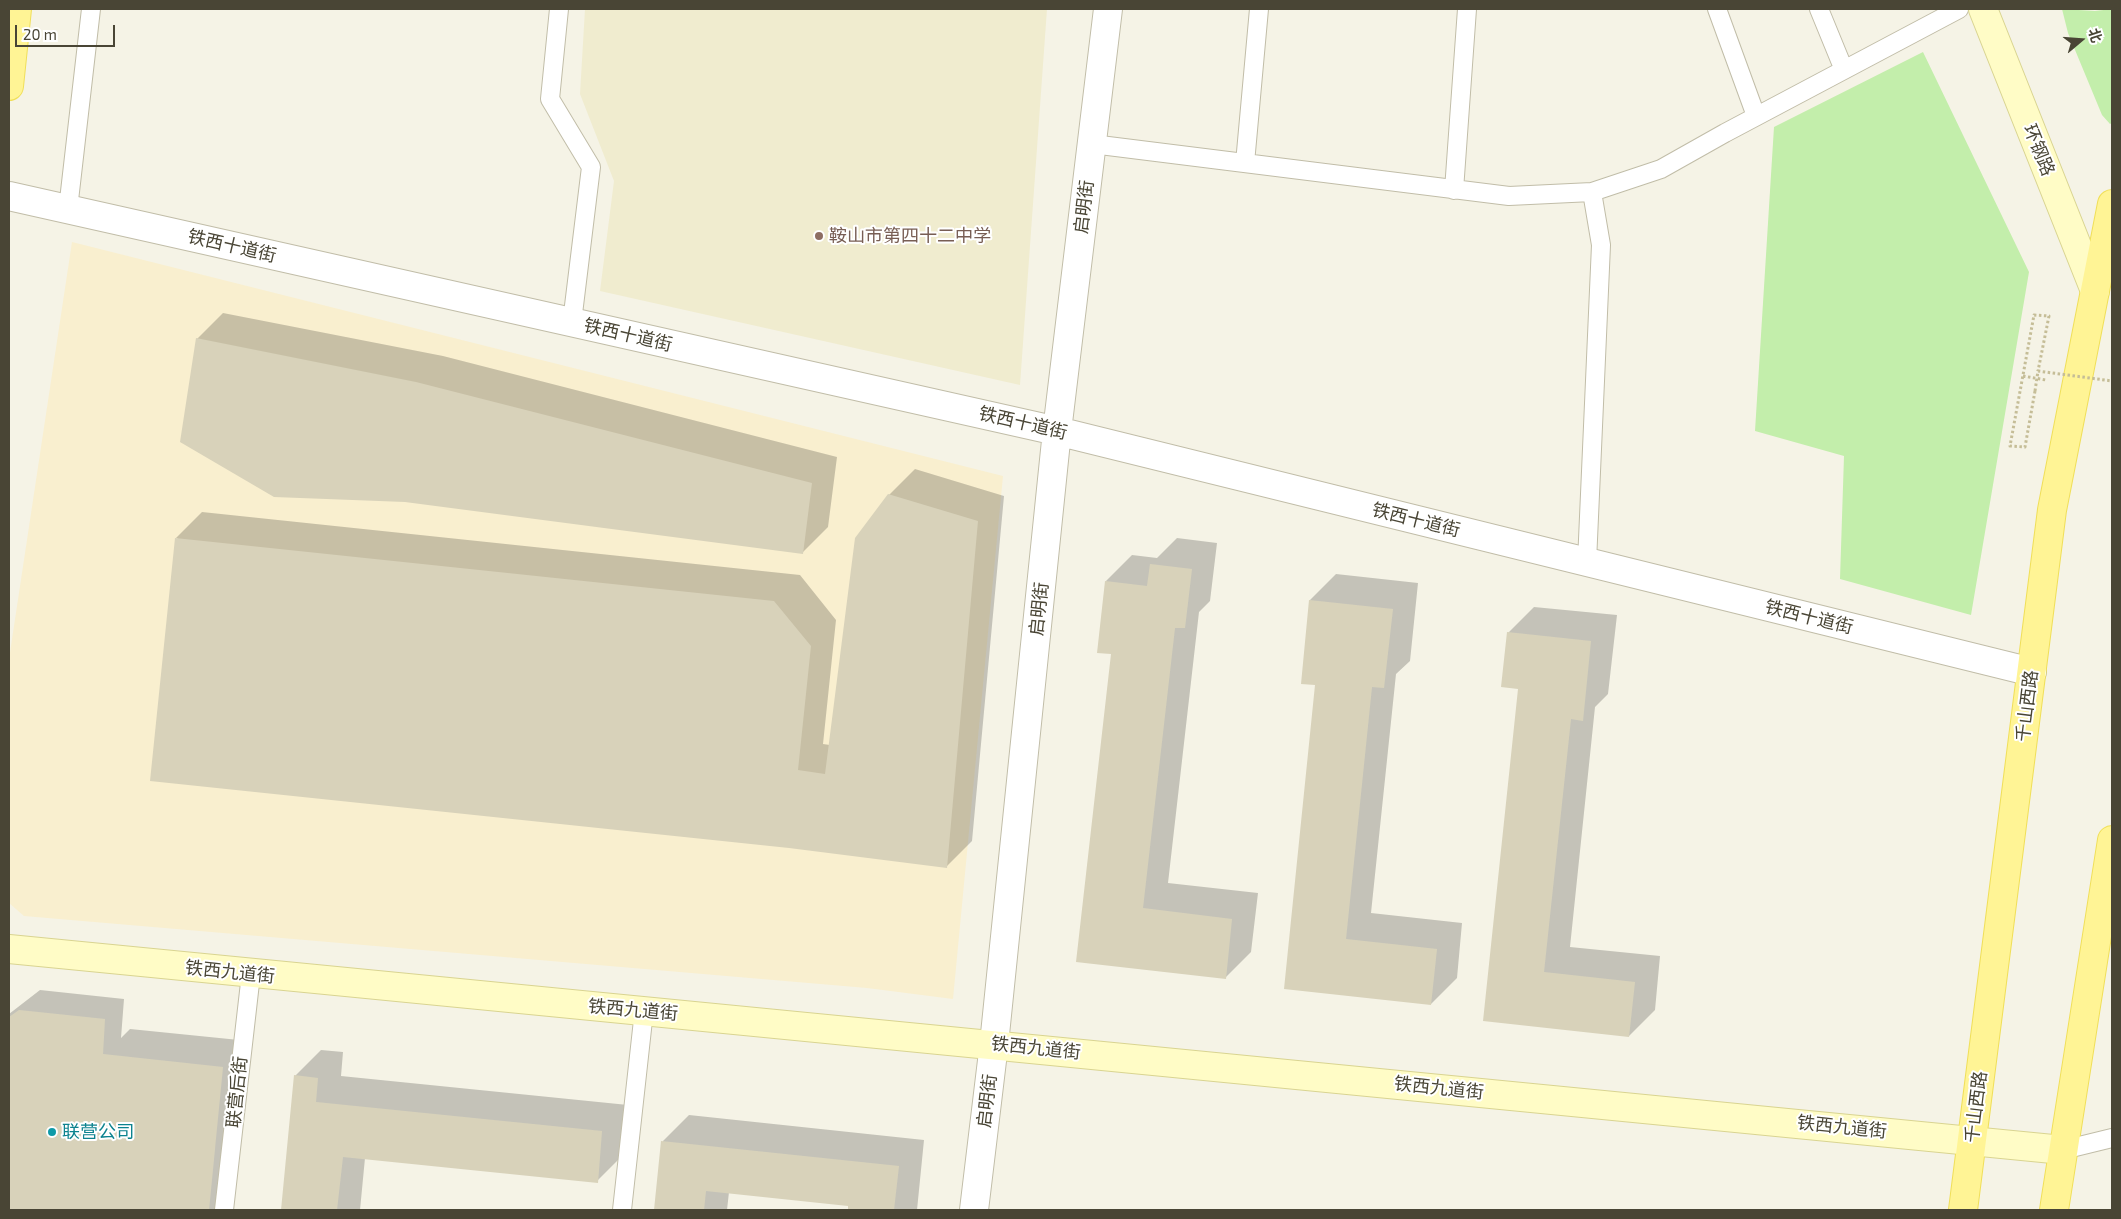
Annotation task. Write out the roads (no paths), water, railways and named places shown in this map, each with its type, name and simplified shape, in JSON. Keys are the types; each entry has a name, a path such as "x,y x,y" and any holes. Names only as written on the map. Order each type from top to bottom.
{"main road":[{"path":"9,86 17,9"},
{"name":"环钢路","path":"1983,9 2095,291"},
{"name":"千山西路","path":"1963,1210 2052,510 2112,204"},
{"path":"2054,1210 2112,840"},
{"name":"铁西九道街","path":"9,949 2064,1150"}],"street":[{"name":"启明街","path":"974,1210 994,1044 1057,431 1108,9"},
{"name":"铁西十道街","path":"9,196 1057,431 2032,672"}],"lane":[{"path":"68,209 91,9"},
{"path":"559,9 550,99 591,167 572,322"},
{"path":"1245,163 1259,9"},
{"path":"1454,190 1466,9"},
{"path":"1717,9 1756,116"},
{"path":"1819,9 1844,70"},
{"path":"1092,144 1509,196 1592,192 1661,169 1756,116 1959,9"},
{"path":"1587,562 1602,245 1592,192"},
{"name":"联营后街","path":"224,1210 251,974"},
{"path":"622,1210 644,1011"},
{"path":"2064,1150 2112,1138"}],"place":[{"name":"鞍山市第四十二中学","path":"819,236"},
{"name":"联营公司","path":"52,1132"}]}
